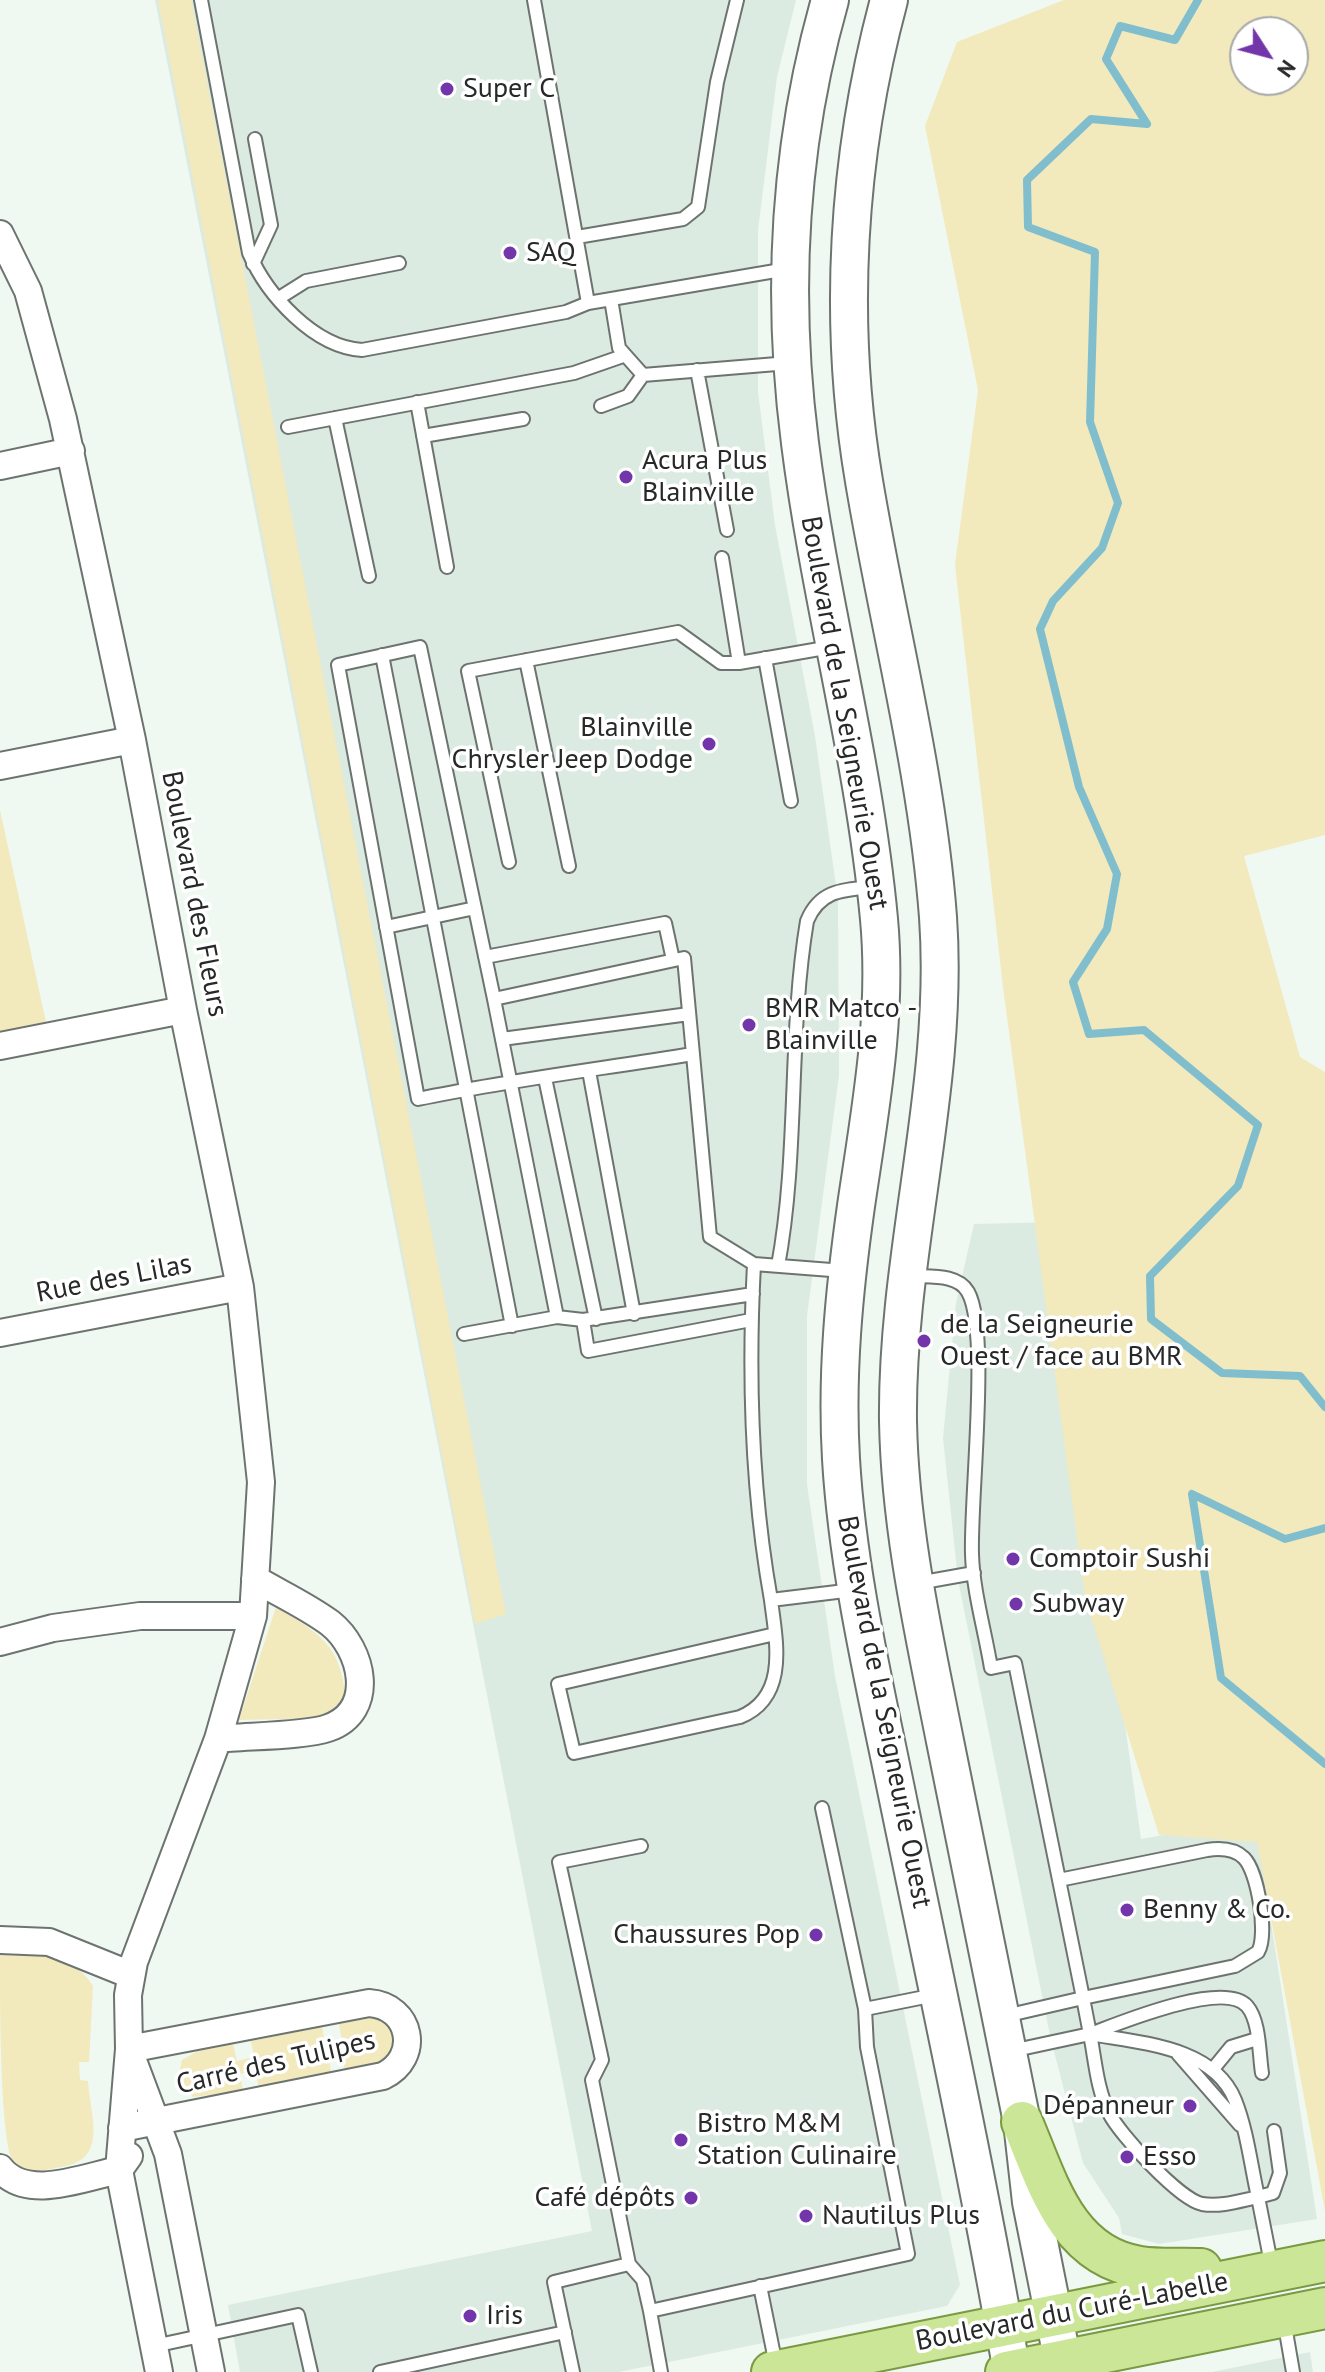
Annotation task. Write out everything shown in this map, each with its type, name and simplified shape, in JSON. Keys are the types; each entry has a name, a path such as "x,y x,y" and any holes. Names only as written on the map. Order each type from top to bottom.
{"main road":[{"name":"Boulevard de la Seigneurie Ouest","path":"830,0 800,146 790,268 793,363 809,510 876,886 881,938 880,1029 848,1271 839,1420 845,1511 856,1589 1004,2325 1010,2372"},
{"name":"Boulevard de la Seigneurie Ouest","path":"889,0 865,107 849,269 852,377 859,447 930,850 939,950 936,1052 905,1275 898,1434 913,1584 1022,2122 1031,2202 1064,2366"},
{"path":"790,268 849,269"},
{"path":"835,647 893,636"},
{"path":"848,1271 905,1275"},
{"path":"1022,2122 1069,2225 1106,2257 1140,2267 1273,2272"},
{"name":"Boulevard du Curé-Labelle","path":"775,2371 1325,2261"},
{"name":"Boulevard du Curé-Labelle","path":"1010,2372 1064,2366 1325,2308"}],"street":[{"name":"Boulevard des Fleurs","path":"0,234 28,291 71,451 132,740 240,1287 261,1482 253,1616 218,1739 131,1975 129,2049 119,2170 159,2372"},
{"path":"0,466 71,451"},
{"path":"0,766 132,740"},
{"path":"0,1046 183,1010"},
{"name":"Rue des Lilas","path":"0,1333 240,1287"},
{"path":"218,1739 328,1728 351,1714 361,1695 358,1663 332,1624 255,1579"},
{"path":"0,1642 53,1628 140,1616 253,1616"},
{"path":"0,1940 49,1942 131,1975"},
{"name":"Carré des Tulipes","path":"122,2128 383,2076 393,2071 405,2055 405,2024 390,2008 380,2004 356,2005 129,2049"},
{"name":"Boulevard des Fleurs","path":"129,2049 168,2154 211,2372"},
{"path":"0,2168 18,2183 34,2186 119,2170 156,2121"}],"lane":[{"path":"201,0 245,240 253,264 279,298 313,331 338,345 362,350 566,312 588,303 790,268"},
{"path":"534,0 588,303"},
{"path":"577,237 683,219 698,207 717,82 737,0"},
{"path":"253,264 271,225 255,139"},
{"path":"279,298 306,281 399,263"},
{"path":"611,299 623,356 643,375 793,363"},
{"path":"288,427 592,370 623,356"},
{"path":"697,370 727,530"},
{"path":"601,406 628,396 643,375"},
{"path":"417,402 447,567"},
{"path":"335,418 369,576"},
{"path":"423,436 523,419"},
{"path":"722,558 739,663"},
{"path":"509,862 468,671 678,632 721,663 739,663 835,647"},
{"path":"557,1317 510,1080 502,1039 494,999 420,647 338,665 418,1099 510,1080 545,1078 693,1054"},
{"path":"382,655 512,1326"},
{"path":"765,658 791,801"},
{"path":"526,660 569,866"},
{"path":"778,1266 788,1209 791,1103 807,921 813,907 832,892 876,886"},
{"path":"386,927 475,908"},
{"path":"485,957 665,923 673,960"},
{"path":"494,999 684,958 710,1237 754,1264 848,1271"},
{"path":"502,1039 689,1014"},
{"path":"589,1071 634,1314"},
{"path":"545,1078 596,1319"},
{"path":"754,1264 751,1320 753,1479 771,1600 775,1634 778,1660 775,1680 763,1701 748,1713 574,1753 558,1684 775,1634"},
{"path":"905,1275 952,1280 967,1289 971,1298 978,1355 971,1528 974,1573 991,1668 1015,1663 1107,2111 1173,2186 1202,2203 1224,2204 1273,2193 1280,2182 1274,2131"},
{"path":"464,1334 557,1317 596,1319 753,1294"},
{"path":"583,1320 588,1351 751,1320"},
{"path":"913,1584 974,1573"},
{"path":"771,1600 856,1589"},
{"path":"650,2311 908,2254 867,2047 865,2009 822,1808"},
{"path":"641,1846 559,1862 602,2060 592,2080 629,2264 643,2280 661,2372"},
{"path":"1004,2034 1083,1998 1235,1966 1258,1952 1264,1928 1250,1868 1236,1853 1218,1848 1059,1880"},
{"path":"865,2009 938,1995"},
{"path":"1090,2034 1153,2010 1230,1997 1248,2007 1262,2073"},
{"path":"1004,2034 1090,2034 1177,2053 1213,2069 1233,2096 1273,2272"},
{"path":"1213,2069 1231,2047 1257,2039"},
{"path":"1177,2053 1242,2127"},
{"path":"573,2372 554,2282 629,2264"},
{"path":"760,2286 775,2371"},
{"path":"154,2346 298,2315 311,2372"},
{"path":"1283,2317 1293,2372"},
{"path":"380,2372 565,2332"}],"shaded area":[{"path":"155,0 796,0 777,77 758,231 758,392 775,525 815,736 838,900 839,1075 807,1316 807,1484 835,1676 960,2285 947,2306 619,2372 240,2372 228,2305 592,2231"},
{"path":"158,0 191,0 506,1614 475,1624"},
{"path":"1064,0 1325,0 1325,835 1244,856 1300,1057 1325,1072 1325,2211 1257,1842 1159,1835 1085,1597 1003,987 955,565 978,390 925,126 957,42"},
{"path":"0,810 47,1027 0,1033"},
{"path":"1055,1222 1141,1839 1255,1819 1317,2219 1159,2244 1122,2234 1119,2218 1083,2163 1051,2040 958,1580 943,1438 956,1303 974,1224"},
{"path":"276,1607 304,1624 325,1642 339,1665 345,1697 323,1718 239,1720"},
{"path":"11,1952 57,1958 77,1968 93,1986 89,2062 79,2062 80,2080 88,2081 94,2132 87,2154 66,2166 28,2171 10,2155 2,2087 0,1955"},
{"path":"375,2017 390,2028 395,2044 387,2058 372,2065 345,2071 342,2054 329,2056 331,2073 259,2088 255,2071 240,2074 243,2091 193,2097 178,2080 182,2060 198,2051 233,2044 237,2061 254,2057 251,2041 322,2027 325,2044 342,2041 339,2024"},
{"path":"1310,2352 1313,2372 1212,2372"}],"waterway":[{"path":"1198,0 1175,40 1120,26 1106,59 1147,124 1091,119 1027,180 1028,227 1095,252 1090,422 1118,503 1102,548 1053,601 1040,629 1079,787 1117,874 1107,929 1073,982 1089,1034 1144,1030 1258,1125 1238,1186 1150,1276 1151,1319 1222,1373 1300,1376 1325,1407"},
{"path":"1325,1528 1285,1539 1192,1494 1221,1678 1325,1764"}],"place":[{"name":"Super C","path":"447,89"},
{"name":"SAQ","path":"510,253"},
{"name":"Acura Plus Blainville","path":"626,477"},
{"name":"Blainville Chrysler Jeep Dodge","path":"709,744"},
{"name":"BMR Matco - Blainville","path":"749,1025"},
{"name":"de la Seigneurie Ouest / face au BMR","path":"924,1341"},
{"name":"Comptoir Sushi","path":"1013,1559"},
{"name":"Subway","path":"1016,1604"},
{"name":"Benny & Co.","path":"1127,1910"},
{"name":"Chaussures Pop","path":"816,1935"},
{"name":"Dépanneur","path":"1190,2106"},
{"name":"Bistro M&M Station Culinaire","path":"681,2140"},
{"name":"Esso","path":"1127,2157"},
{"name":"Café dépôts","path":"691,2198"},
{"name":"Nautilus Plus","path":"806,2216"},
{"name":"Iris","path":"470,2316"}]}
